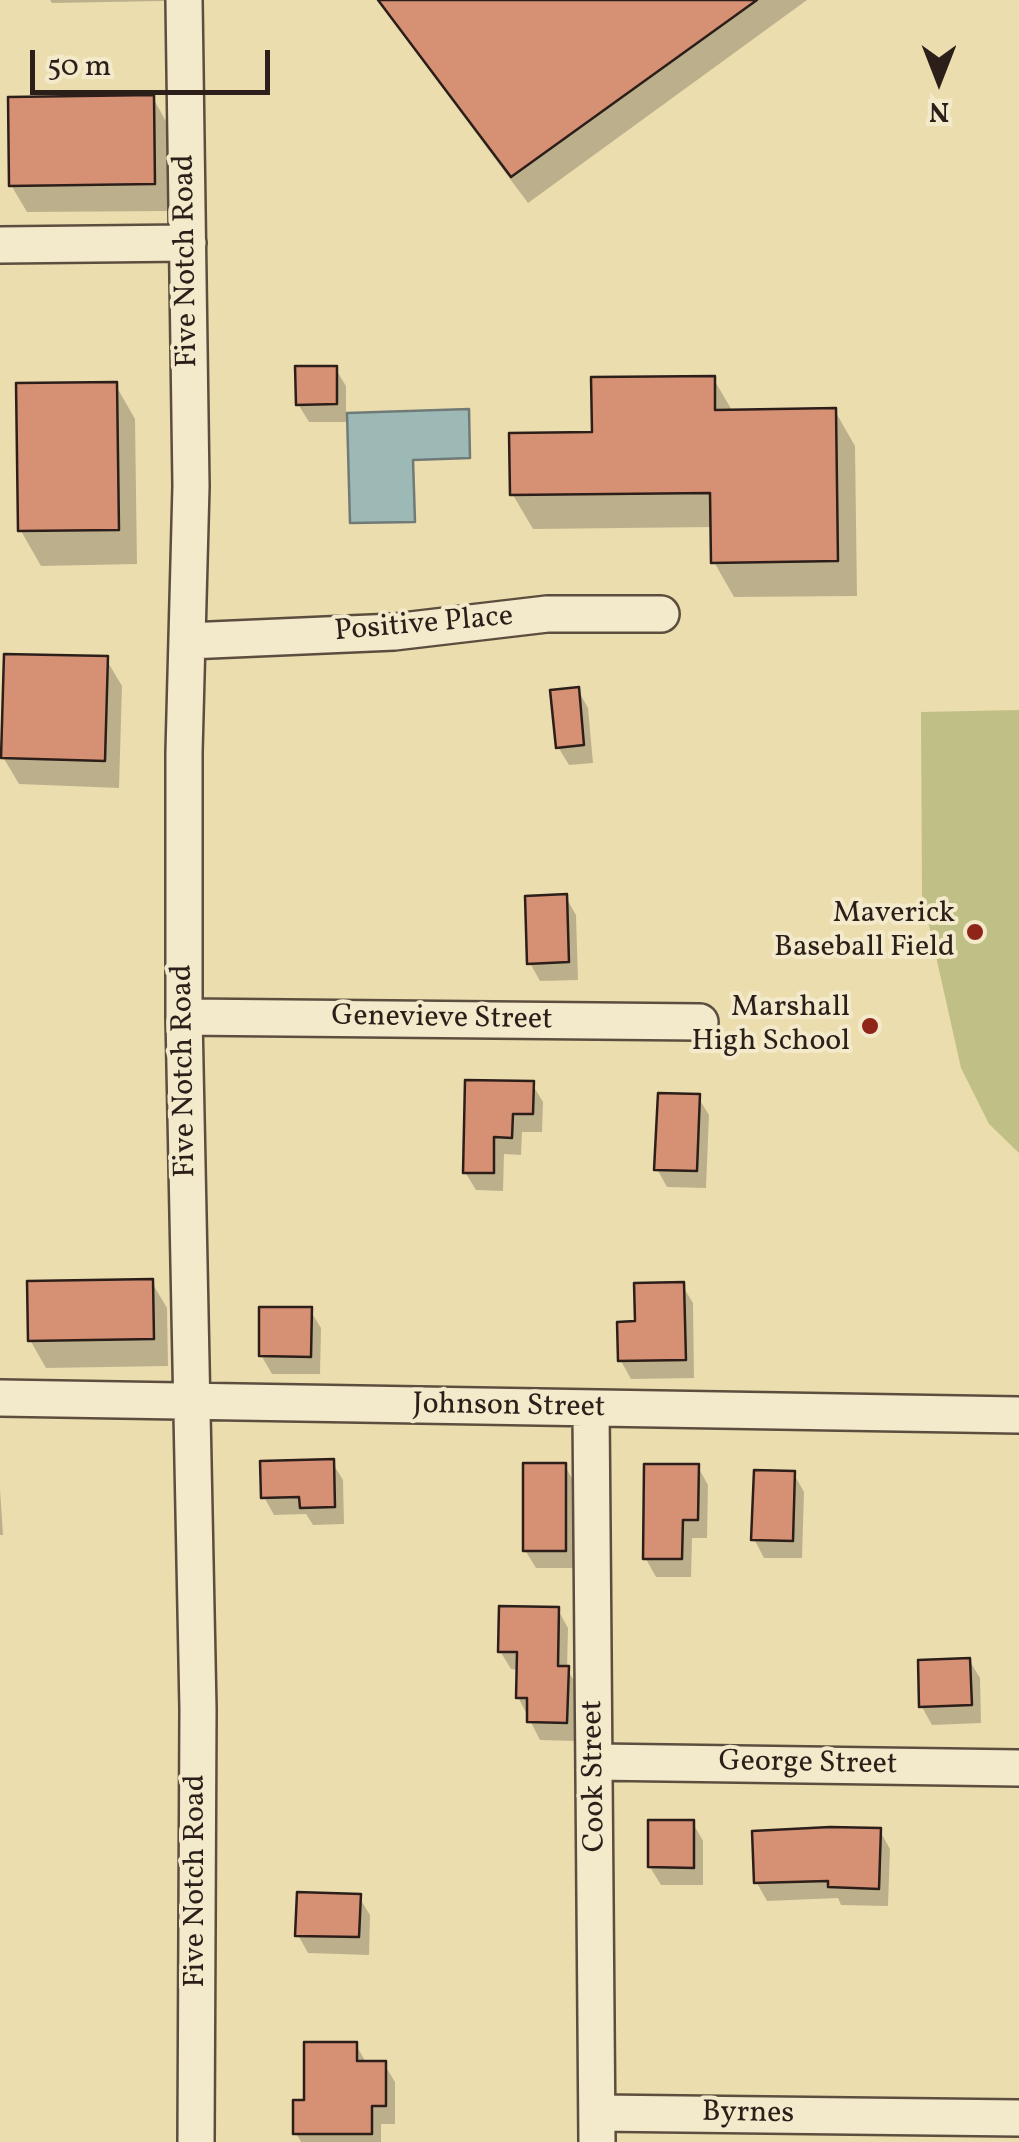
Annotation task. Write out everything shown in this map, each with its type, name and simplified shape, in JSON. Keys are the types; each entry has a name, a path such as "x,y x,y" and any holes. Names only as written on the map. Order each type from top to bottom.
{"street":[{"name":"Five Notch Road","path":"184,0 190,486 184,1017 198,1709 196,2142"},
{"path":"0,245 188,243"},
{"name":"Positive Place","path":"188,641 394,632 547,614 661,614"},
{"name":"Genevieve Street","path":"184,1017 700,1022"},
{"name":"Johnson Street","path":"0,1398 1019,1415"},
{"name":"Cook Street","path":"591,1410 598,2128"},
{"name":"George Street","path":"596,1762 1019,1768"},
{"name":"Byrnes","path":"598,2128 1019,2118"}],"green space":[{"name":"Maverick Baseball Field","path":"1019,710 1019,1153 989,1124 961,1068 922,894 921,712"}],"water":[{"path":"469,409 470,458 413,460 415,522 350,523 347,413"}],"building":[{"path":"378,0 757,0 511,177"},
{"path":"154,95 155,184 9,186 8,97"},
{"path":"295,366 337,366 337,404 296,405"},
{"path":"715,376 715,410 836,408 838,561 711,563 710,493 510,495 509,433 592,432 591,377"},
{"path":"117,382 119,530 18,531 16,383"},
{"path":"4,654 108,656 105,761 1,758"},
{"path":"579,687 584,745 556,748 550,690"},
{"path":"567,894 569,962 527,964 525,896"},
{"path":"465,1080 534,1081 533,1114 513,1114 512,1138 494,1137 494,1173 463,1173"},
{"path":"658,1093 700,1094 697,1171 654,1170"},
{"path":"153,1279 154,1339 28,1341 27,1281"},
{"path":"684,1282 686,1360 618,1361 617,1322 635,1321 634,1283"},
{"path":"259,1307 312,1307 311,1357 259,1356"},
{"path":"334,1459 335,1507 300,1508 299,1497 261,1498 260,1461"},
{"path":"523,1463 566,1463 566,1551 523,1551"},
{"path":"644,1464 699,1464 698,1520 683,1520 682,1559 643,1559"},
{"path":"754,1470 795,1471 793,1541 751,1540"},
{"path":"499,1606 559,1607 558,1666 569,1666 567,1723 527,1722 527,1698 516,1698 517,1652 498,1652"},
{"path":"970,1658 972,1705 919,1707 918,1660"},
{"path":"648,1820 694,1820 694,1868 648,1867"},
{"path":"881,1828 879,1889 828,1887 828,1881 754,1883 752,1831"},
{"path":"297,1892 361,1894 359,1937 295,1936"},
{"path":"304,2042 357,2042 357,2061 386,2061 386,2106 372,2106 372,2134 293,2134 293,2100 304,2100"}],"place":[{"name":"Maverick Baseball Field","path":"975,932"},
{"name":"Marshall High School","path":"870,1026"}]}
